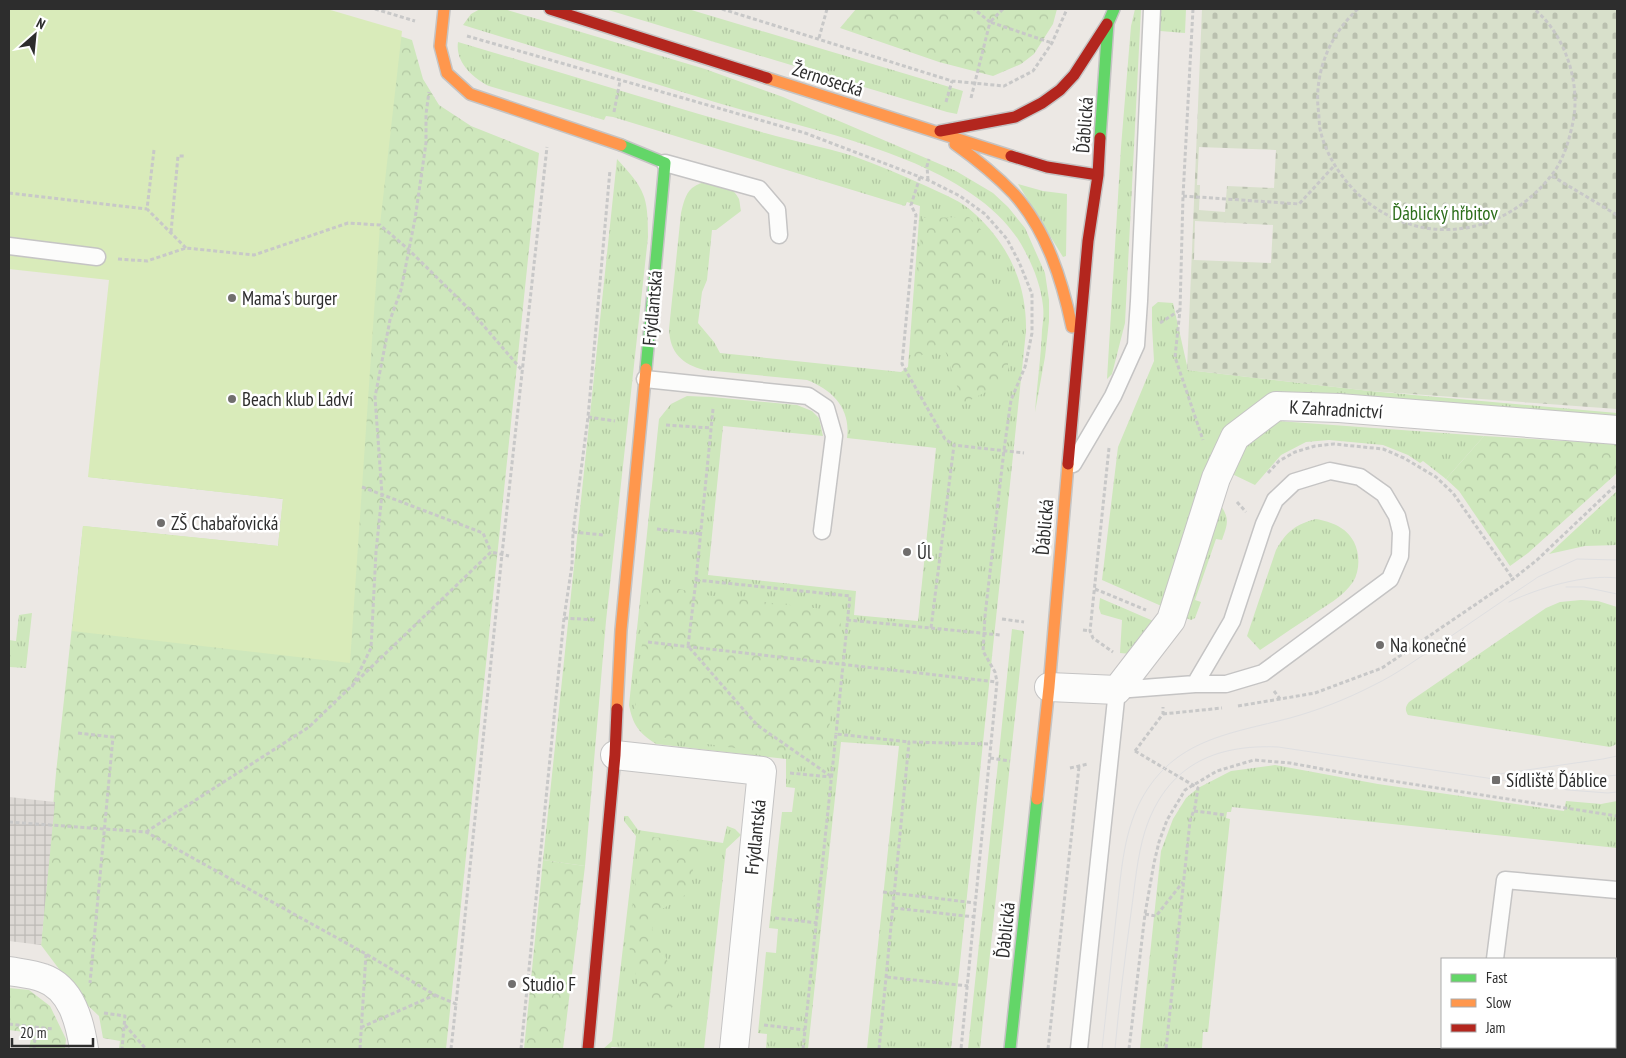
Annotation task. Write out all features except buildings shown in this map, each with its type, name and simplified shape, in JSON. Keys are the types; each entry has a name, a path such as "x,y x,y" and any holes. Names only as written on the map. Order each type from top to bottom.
{"street":[{"path":"444,9 440,46 447,73 470,94 613,141 665,163"},
{"name":"Žernosecká","path":"550,9 1047,167 1098,174"},
{"name":"Ďáblická","path":"1010,1049 1049,687 1066,475 1088,241 1098,174 1108,23 1114,9"},
{"path":"937,131 1015,117 1042,103 1060,90 1074,75 1108,23"},
{"path":"937,131 1001,181 1031,215 1049,249 1066,296 1078,356"},
{"name":"Frýdlantská","path":"588,1049 615,755 621,630 665,163"},
{"name":"K Zahradnictví","path":"1117,690 1171,620 1216,478 1235,437 1276,406 1339,408 1617,430"},
{"path":"1049,687 1117,690"},
{"path":"615,755 762,771"},
{"name":"Frýdlantská","path":"734,1049 762,771"},
{"path":"9,971 45,978 62,990 74,1009 81,1030 84,1049"}],"lane":[{"path":"1066,475 1113,396 1136,345 1152,9"},
{"path":"665,163 758,189 777,210 779,234"},
{"path":"9,246 97,257"},
{"path":"645,379 808,396 826,408 834,436 822,531"},
{"path":"1079,1049 1117,690 1195,684 1226,684 1262,673 1390,579 1400,556 1401,532 1397,516 1384,494 1360,477 1330,471 1294,482 1275,500 1264,524 1232,621 1195,684"},
{"path":"1495,958 1505,880 1617,890"}],"path":[{"path":"374,9 805,134 928,180 960,196 984,214 1007,239 1032,294 1032,333 1025,367 1011,400 984,634 983,651 995,672 997,682 961,1049"},
{"path":"722,9 952,80 1004,86 1033,71 1052,43 1067,9"},
{"path":"819,38 827,9"},
{"path":"974,9 990,22 1052,43"},
{"path":"975,82 990,22 1003,9"},
{"path":"1193,9 1180,310 1175,357 1216,478 1246,513"},
{"path":"1358,9 1345,20 1326,54 1317,92 1320,130 1334,166 1354,192 1379,212 1408,225 1440,230 1472,228 1503,217 1530,200 1552,176 1568,145 1575,111 1573,76 1561,43 1541,14 1534,9"},
{"path":"944,110 952,80"},
{"path":"613,118 620,81"},
{"path":"352,687 371,648 376,552 382,494 375,397 390,320 400,290 415,218 426,143 426,114 431,84"},
{"path":"451,1049 502,554 550,121"},
{"path":"147,209 154,150"},
{"path":"170,232 178,156 184,156"},
{"path":"928,180 927,166 929,160"},
{"path":"521,1049 564,618 572,565 573,532 588,417 611,163"},
{"path":"1184,196 1299,204 1334,166"},
{"path":"1552,176 1617,215"},
{"path":"920,177 911,205 916,216 902,364 945,439 954,444 1024,453"},
{"path":"9,193 147,209 186,248"},
{"path":"97,257 148,262 186,248 254,255 348,223 380,225 408,249 470,310 522,369"},
{"path":"714,400 688,646 757,725 832,777"},
{"path":"588,417 620,421"},
{"path":"665,425 711,428"},
{"path":"931,628 954,444"},
{"path":"1083,630 1090,631 1109,450"},
{"path":"1382,668 1512,580 1537,560 1617,484"},
{"path":"362,487 483,533 492,552"},
{"path":"648,528 701,534"},
{"path":"492,552 509,556"},
{"path":"146,832 309,728 492,552"},
{"path":"565,565 572,565"},
{"path":"696,580 850,596 804,1049"},
{"path":"1095,589 1171,620"},
{"path":"1002,619 1024,622"},
{"path":"847,620 1000,635"},
{"path":"621,630 636,640 997,682"},
{"path":"1163,703 1163,714 1135,751 1198,788 1194,811 1190,820 1166,1049"},
{"path":"78,733 113,737 89,986"},
{"path":"836,734 910,742 991,744"},
{"path":"879,1049 910,742"},
{"path":"990,758 1010,761"},
{"path":"1130,1049 1145,914 1154,862 1167,820 1186,790 1217,771 1254,760 1290,762 1360,776 1617,816"},
{"path":"1048,1049 1079,767"},
{"path":"762,771 832,777"},
{"path":"1194,811 1226,815"},
{"path":"9,822 146,832 366,954 435,995 456,1004"},
{"path":"1145,914 1156,916 1184,881"},
{"path":"820,886 825,887"},
{"path":"883,892 976,903"},
{"path":"894,908 975,917"},
{"path":"747,915 816,923"},
{"path":"360,1049 366,954"},
{"path":"887,977 968,986"},
{"path":"362,1027 435,995"},
{"path":"736,1022 805,1030"},
{"path":"125,1025 146,1049"},
{"path":"34,1049 36,1027"}],"green space":[{"name":"Beach klub Ládví","path":"9,9 327,9 402,31 380,225 350,663 72,631 83,526 278,546 283,499 88,477 109,280 9,269"},
{"path":"480,9 504,9 705,69 783,97 956,171 993,193 1008,207 1025,228 1045,273 1049,300 1049,321 1045,357 1035,412 1043,315 1042,298 1038,282 1021,244 997,214 965,189 927,169 884,151 718,103 463,25 471,14"},
{"path":"605,9 688,9 963,91 957,114 947,112"},
{"path":"856,9 1057,9 1053,24 1034,54 1021,64 993,76 939,62 840,28"},
{"path":"1135,9 1141,9 1125,323 1112,374 1107,379 1121,147 1131,26"},
{"path":"1158,9 1186,9 1185,33 1160,31"},
{"name":"Ďáblický hřbitov","path":"1202,9 1617,9 1617,409 1370,391 1187,370","holes":["1199,147 1276,150 1274,188 1227,186 1225,212 1199,210 1200,185 1197,185","1195,221 1273,225 1271,263 1194,260"]},
{"path":"356,22 412,40 423,79 439,105 471,126 539,153 446,1049 119,1049 120,1041 103,1038 99,1016 83,1001 41,945 56,773 83,526 278,546 283,499 88,477"},
{"path":"458,42 726,122 853,156 881,167 946,195 970,209 997,239 1014,267 1023,298 1026,331 951,1049 867,1049 899,746 841,742 808,1049 766,1049 767,1034 758,1033 766,952 776,953 778,929 769,928 782,812 792,812 795,788 786,787 786,759 656,744 637,728 629,705 659,419 671,404 687,396 797,405 812,411 819,418 823,436 723,426 708,575 856,591 854,615 918,621 936,448 847,438 846,418 843,410 825,389 807,380 696,368 684,361 675,351 669,329 681,213 685,200 690,190 698,184 705,182 718,183 725,185 735,193 739,199 741,211 716,230 712,230 707,280 702,292 698,323 714,342 720,353 901,372 908,367 920,206 907,202 905,206 613,117 606,116 604,120 489,86 471,74 462,63 459,56"},
{"path":"617,159 634,178 643,194 646,202 648,237 606,621 585,866 543,860"},
{"path":"1018,184 1043,191 1067,194 1066,256 1063,257"},
{"path":"969,217 989,238 989,298 1008,305 1008,380 963,404 942,341 912,362 922,218"},
{"path":"1158,302 1173,303 1188,370 1370,391 1617,413 1617,424 1259,405 1166,608 1102,580 1118,447 1154,361 1152,307"},
{"path":"1278,421 1484,436 1446,479 1423,461 1420,463 1408,455 1383,445 1329,440 1306,442 1281,455 1255,485 1230,473 1244,442"},
{"path":"1484,436 1617,444 1617,473 1528,553 1510,566 1459,491 1446,479"},
{"path":"1617,491 1617,545 1585,546 1549,554"},
{"path":"1219,503 1225,513 1226,529 1222,540 1216,539 1195,600 1201,602 1195,618 1191,620 1184,617"},
{"path":"1316,519 1338,526 1351,537 1358,557 1358,568 1355,578 1339,597 1260,650 1247,636 1276,550 1284,538 1297,526"},
{"path":"649,582 705,595 839,611 841,627 829,729 816,751 774,754 654,736 634,715"},
{"path":"1100,598 1158,623 1131,654 1120,653 1122,620 1101,614 1099,608"},
{"path":"1598,601 1617,607 1617,744 1610,747 1408,715 1406,712 1409,702 1546,608 1560,602"},
{"path":"32,613 26,668 9,667 9,640 16,641 19,615"},
{"path":"1012,629 1024,631 980,1049 968,1049"},
{"path":"1275,765 1378,784 1564,811 1566,801 1601,804 1617,801 1617,848 1232,807 1231,812 1227,812 1226,818 1230,819 1208,1032 1203,1032 1202,1048 1206,1049 1140,1049 1161,851 1173,819 1186,798 1198,788 1231,771"},
{"path":"624,816 628,816 638,830 723,843 727,826 735,829 741,835 726,849 704,1049 633,1049 612,1047 603,1049 612,1041 636,836 624,821"},
{"path":"641,835 710,845 693,869 690,892 659,911 652,929 679,985 678,1001 665,1015 655,1012 639,988 628,942"},
{"path":"543,860 585,866 563,1049 524,1049"},
{"path":"9,988 29,990 50,1006 66,1039 65,1049 29,1049 32,1033 9,1030"}],"shaded area":[{"path":"9,797 55,802 41,945 9,941"}],"tram line":[{"path":"1102,1049 1126,843 1141,800 1154,780 1170,764 1187,751 1205,742 1312,711 1374,685 1407,666 1538,577 1577,559 1617,560"},
{"path":"1509,602 1562,583 1590,578 1617,578"},
{"path":"1566,587 1584,587 1617,594"},
{"path":"1115,1049 1136,871 1145,831 1154,809 1166,790 1179,775 1195,764 1213,755 1233,750 1255,747 1278,747 1568,790 1617,792"},
{"path":"1492,775 1617,756"},
{"path":"1549,783 1617,775"}],"traffic: fast":[{"path":"1100,138 1108,23 1114,9"},
{"path":"621,145 665,163 646,369"},
{"path":"1010,1049 1037,799"}],"traffic: slow":[{"path":"444,9 440,46 447,73 470,94 621,145"},
{"path":"767,78 1011,156"},
{"path":"955,144 986,168 1026,208 1052,257 1072,327"},
{"path":"617,709 621,630 646,369"},
{"path":"1037,799 1049,687 1068,464"}],"traffic: jam":[{"path":"550,9 767,78"},
{"path":"940,131 1015,117 1042,103 1060,90 1074,75 1107,24"},
{"path":"1068,464 1088,241 1098,175 1100,138"},
{"path":"1011,156 1047,167 1098,175"},
{"path":"588,1049 615,755 617,709"}],"place":[{"name":"Mama's burger","path":"232,298"},
{"name":"Beach klub Ládví","path":"232,399"},
{"name":"ZŠ Chabařovická","path":"161,523"},
{"name":"Úl","path":"907,552"},
{"name":"Na konečné","path":"1380,645"},
{"name":"Sídliště Ďáblice","path":"1496,780"},
{"name":"Studio F","path":"512,984"}]}
